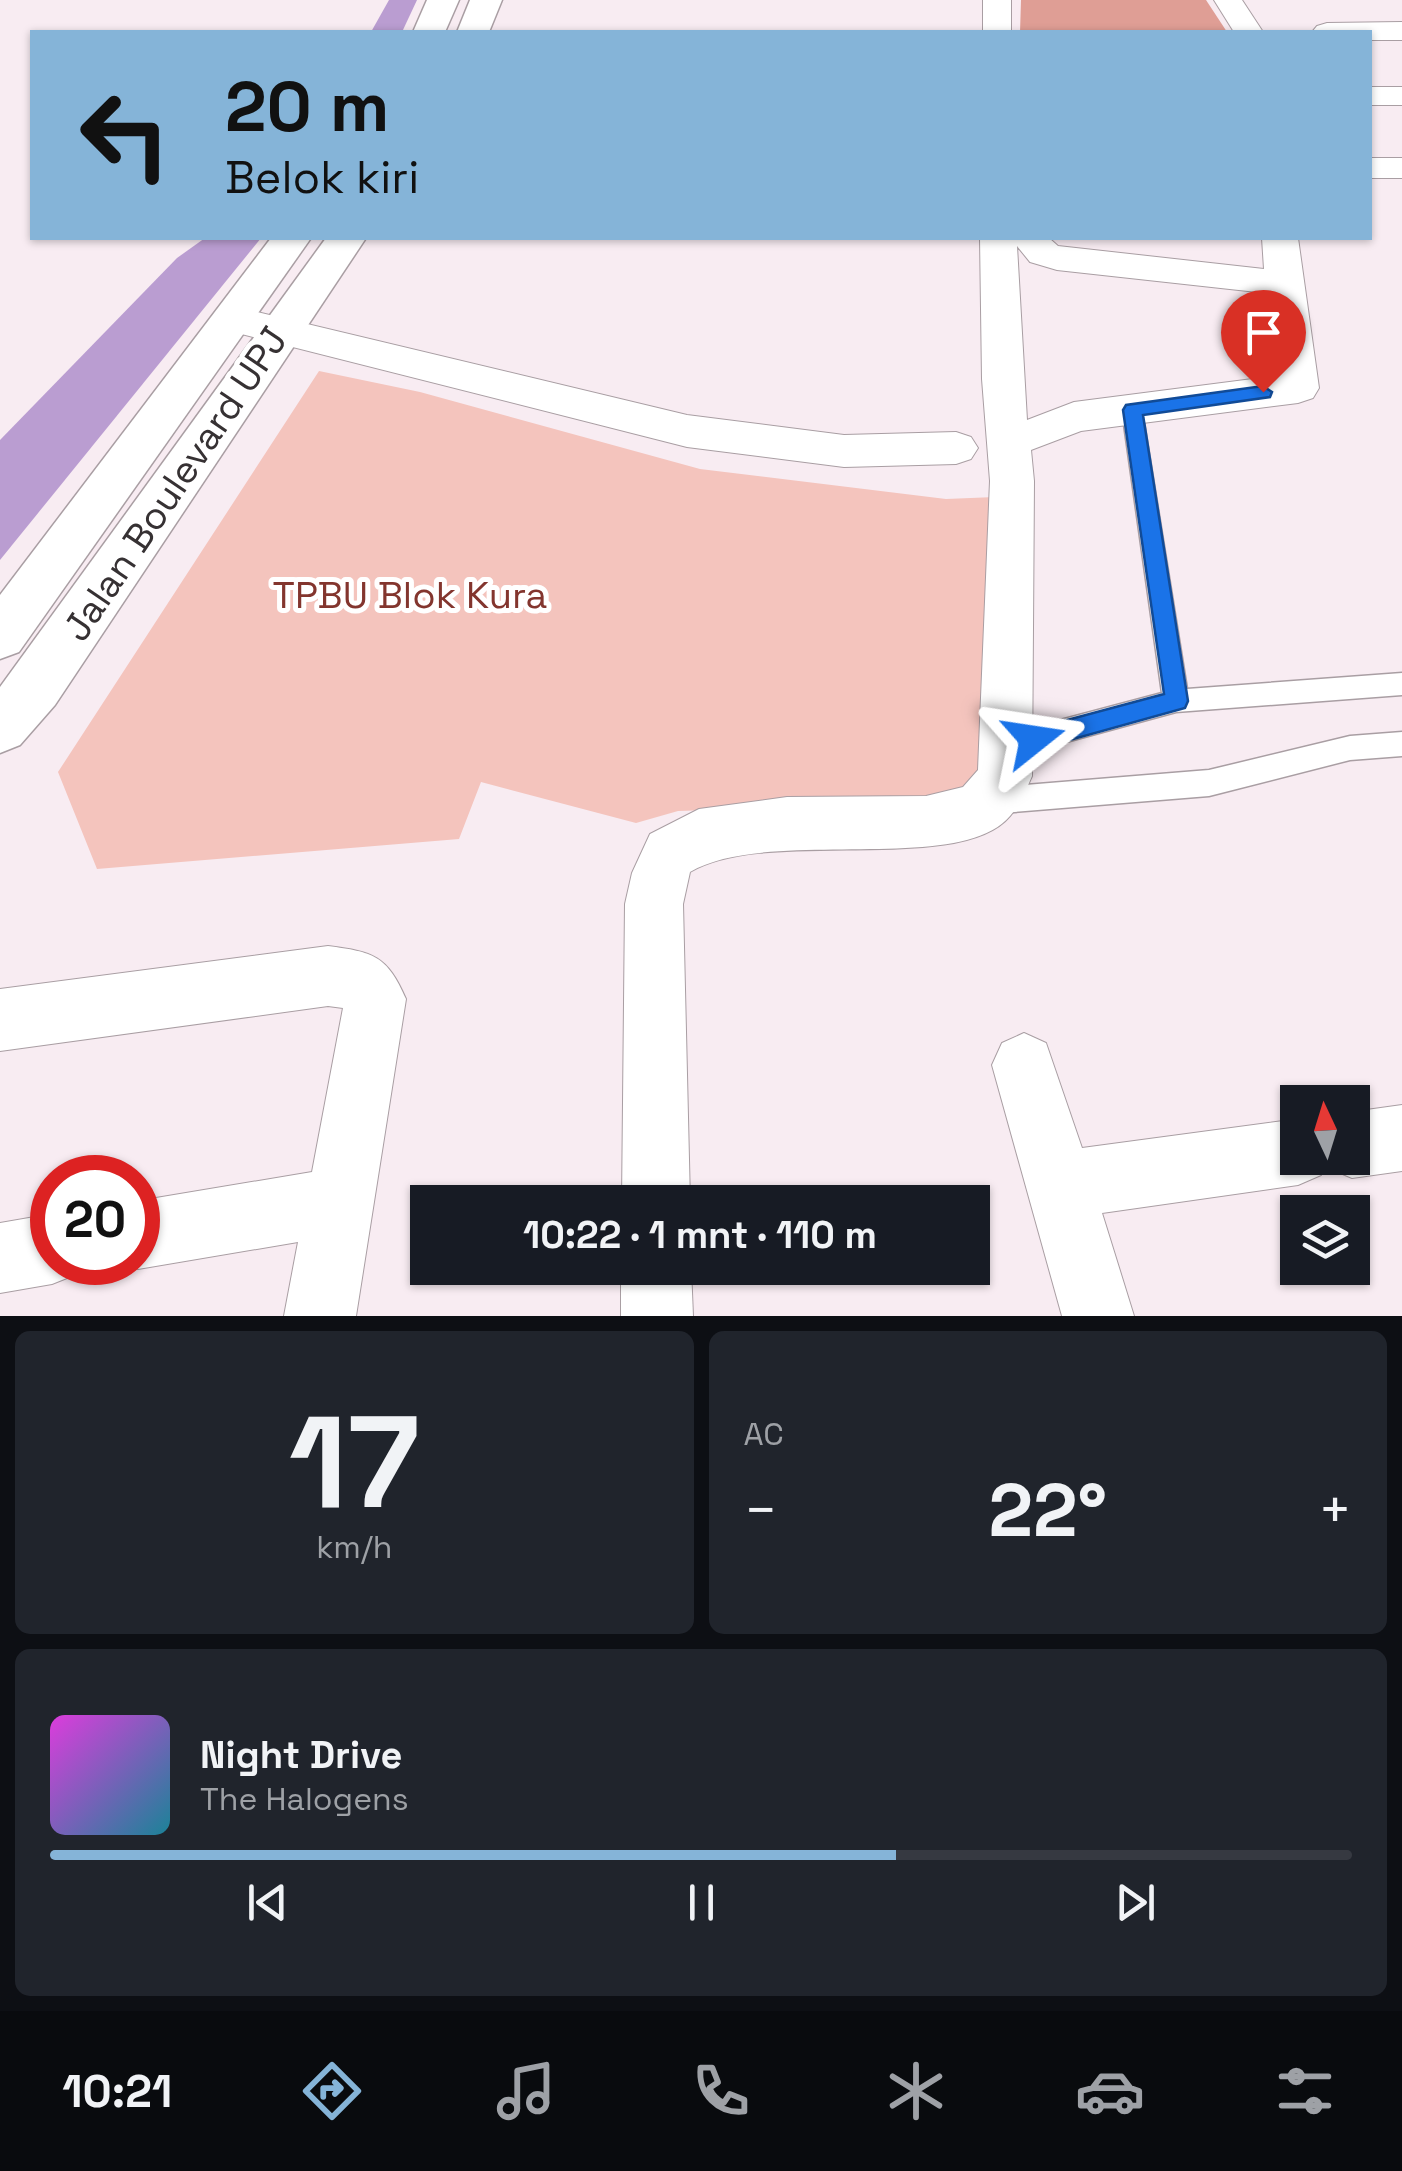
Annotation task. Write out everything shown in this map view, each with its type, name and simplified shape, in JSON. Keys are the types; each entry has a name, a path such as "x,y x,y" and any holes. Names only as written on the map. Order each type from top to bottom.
{"street":[{"path":"431,30 443,0"},
{"path":"474,30 486,0"},
{"path":"997,0 997,30"},
{"path":"1228,0 1247,30"},
{"path":"1372,31 1402,31"},
{"path":"1372,96 1402,96"},
{"path":"1372,168 1402,168"},
{"name":"Jalan Boulevard UPJ","path":"0,636 290,240"},
{"name":"Jalan Boulevard UPJ","path":"0,726 35,688 345,240"},
{"path":"656,1185 654,904 660,873 670,852 698,836 787,824 926,822 973,810 990,800 1005,776 1012,481 1002,379 998,240"},
{"path":"1031,240 1043,254 1057,258 1282,283"},
{"path":"1032,435 1074,416 1298,388 1282,283 1280,240"},
{"path":"232,318 686,431 844,450 956,448"},
{"path":"0,1020 328,976 362,981 374,999 320,1316"},
{"path":"1024,1065 1098,1316"},
{"path":"1370,1142 1402,1138"},
{"path":"1060,1185 1280,1154"},
{"path":"160,1231 340,1201"},
{"path":"0,1258 30,1253"},
{"path":"656,1285 656,1316"}],"lane":[{"path":"1132,410 1176,701"},
{"path":"1008,746 1176,701 1402,684"},
{"path":"990,800 1210,783 1350,748 1402,744"}],"green space":[{"name":"TPBU Blok Kura","path":"319,371 420,392 700,469 946,499 995,497 988,746 976,781 921,804 678,811 636,823 481,782 459,839 97,869 58,772"}],"shaded area":[{"path":"389,0 417,0 403,30 372,30"},
{"path":"1021,0 1206,0 1226,30 1020,30"},
{"path":"202,240 259,240 0,560 0,440 177,258"}],"route":[{"path":"1034,739 1176,701 1132,410 1263,392"}]}
